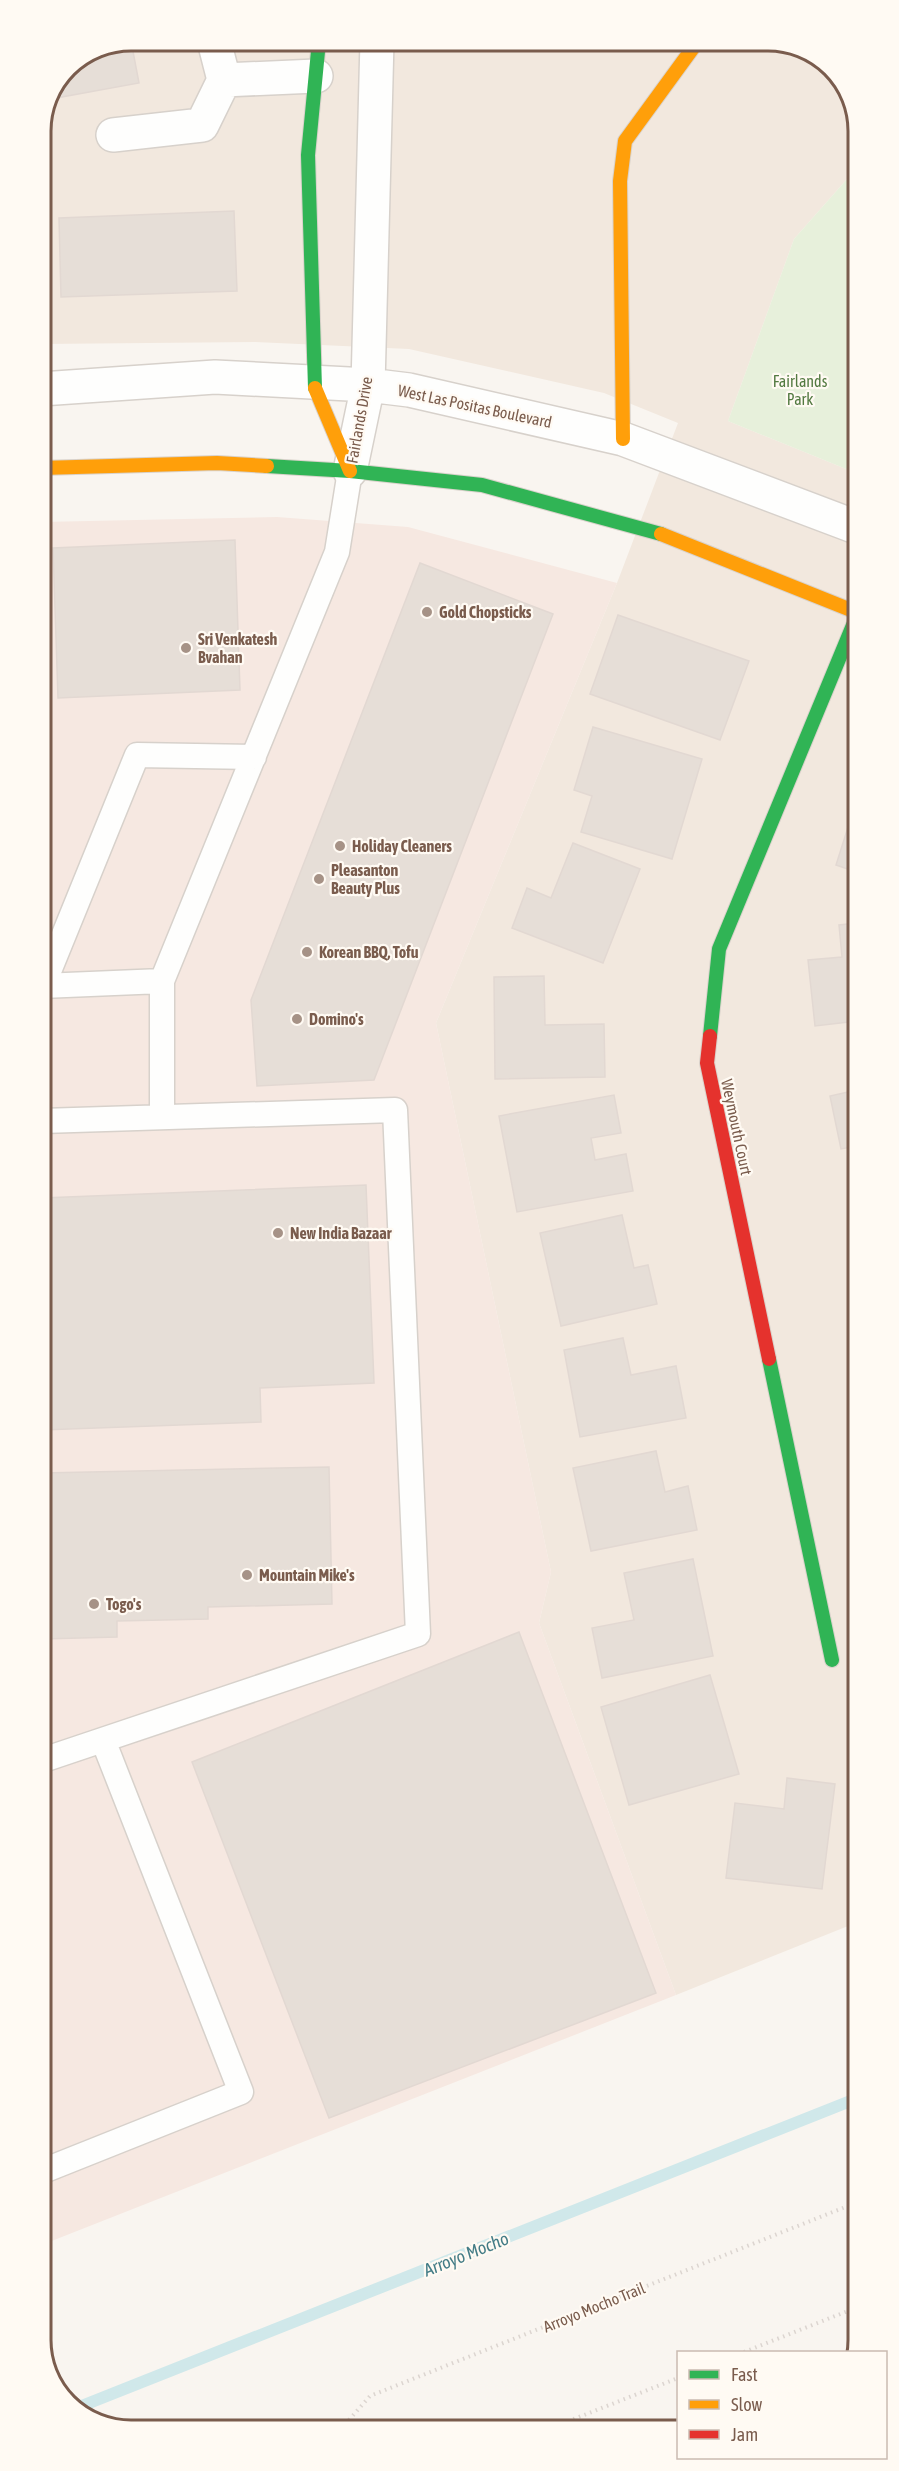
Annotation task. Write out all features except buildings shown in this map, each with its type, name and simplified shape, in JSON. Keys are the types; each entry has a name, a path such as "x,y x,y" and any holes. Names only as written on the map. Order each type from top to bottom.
{"street":[{"path":"113,135 202,124 224,80 217,51"},
{"name":"Fairlands Drive","path":"318,51 309,155 313,383 350,471"},
{"name":"Fairlands Drive","path":"350,471 368,385 377,51"},
{"path":"623,439 620,181 625,141 692,51"},
{"path":"224,80 316,76"},
{"name":"West Las Positas Boulevard","path":"51,388 215,377 368,385 409,390 623,439 848,524"},
{"path":"51,468 217,463 350,471 482,485 666,536 848,609"},
{"name":"Weymouth Court","path":"832,1660 707,1063 719,948 848,637"}],"lane":[{"path":"162,1117 162,981 337,552 350,471"},
{"path":"51,964 137,755 254,757"},
{"path":"51,986 162,981"},
{"path":"51,1121 395,1110 418,1634 51,1757"},
{"path":"51,2167 241,2092 103,1740"}],"path":[{"name":"Arroyo Mocho Trail","path":"349,2420 370,2396 848,2206"},
{"path":"747,2351 848,2311"},
{"path":"571,2420 677,2378"}],"shaded area":[{"path":"131,51 774,51 794,55 817,67 835,86 840,95 847,120 848,178 794,239 728,421 848,470 848,1926 676,1995 539,1623 551,1572 436,1023 617,583 678,423 604,393 409,349 255,342 51,344 51,125 57,100 64,86 86,64 100,57"},
{"path":"277,517 408,527 617,583 436,1023 551,1572 539,1623 676,1995 51,2241 51,522"}],"green space":[{"name":"Fairlands Park","path":"848,178 848,470 728,421 794,239"}],"waterway":[{"name":"Arroyo Mocho","path":"84,2405 848,2102"}],"traffic: fast":[{"path":"315,388 308,155 318,51"},
{"path":"267,466 350,471 482,485 661,534"},
{"path":"710,1036 719,949 848,637"},
{"path":"769,1359 832,1660"}],"traffic: slow":[{"path":"623,439 620,181 625,141 691,51"},
{"path":"315,388 350,471"},
{"path":"51,468 217,463 267,466"},
{"path":"661,534 848,609"}],"traffic: jam":[{"path":"710,1036 707,1063 769,1359"}],"place":[{"name":"Gold Chopsticks","path":"427,612"},
{"name":"Sri Venkatesh Bvahan","path":"186,648"},
{"name":"Holiday Cleaners","path":"340,846"},
{"name":"Pleasanton Beauty Plus","path":"319,879"},
{"name":"Korean BBQ, Tofu","path":"307,952"},
{"name":"Domino's","path":"297,1019"},
{"name":"New India Bazaar","path":"278,1233"},
{"name":"Mountain Mike's","path":"247,1575"},
{"name":"Togo's","path":"94,1604"}]}
